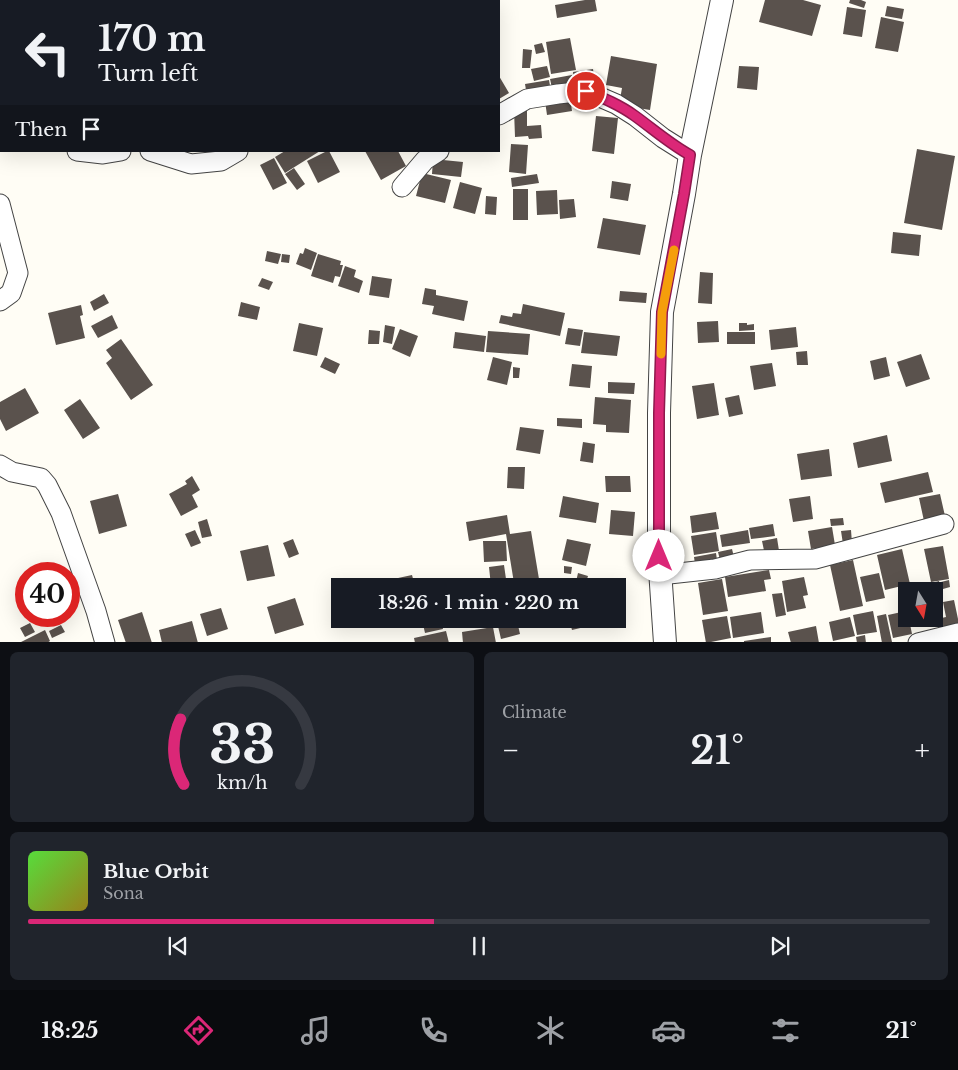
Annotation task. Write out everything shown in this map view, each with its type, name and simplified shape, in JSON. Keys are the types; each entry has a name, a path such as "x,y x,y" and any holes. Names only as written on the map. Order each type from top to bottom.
{"street":[{"path":"665,642 660,575 659,413 662,312 690,155 722,0"},
{"path":"500,114 527,100 586,91 616,104 690,155"},
{"path":"86,152 103,154 115,152"},
{"path":"153,152 191,164 221,161 236,152"},
{"path":"402,187 425,160 437,152"},
{"path":"0,204 18,273 11,293 0,301"},
{"path":"0,465 12,472 41,478 47,485 61,514 96,611 105,642"},
{"path":"660,575 715,569 750,560 815,559 944,524"},
{"path":"918,642 958,633"}],"building":[{"path":"595,0 597,11 557,18 555,5"},
{"path":"765,0 803,0 821,5 812,36 759,22"},
{"path":"850,0 866,2 864,8 849,3"},
{"path":"887,6 904,9 902,19 885,16"},
{"path":"847,7 866,10 862,37 843,34"},
{"path":"881,17 904,22 898,52 875,48"},
{"path":"570,38 576,70 551,74 546,42"},
{"path":"542,43 545,52 536,54 534,45"},
{"path":"523,49 532,50 530,68 522,68"},
{"path":"611,56 657,64 650,110 619,105 622,88 606,85"},
{"path":"547,66 550,77 534,81 531,69"},
{"path":"739,66 759,67 757,90 737,88"},
{"path":"593,69 595,83 575,86 573,72"},
{"path":"572,75 574,84 552,88 550,79"},
{"path":"500,78 509,93 500,98"},
{"path":"549,80 551,91 527,96 525,84"},
{"path":"570,97 572,111 547,115 545,101"},
{"path":"514,110 527,110 527,126 541,125 542,138 515,137"},
{"path":"596,116 618,118 614,154 592,151"},
{"path":"511,144 528,145 526,174 509,172"},
{"path":"917,149 955,156 942,230 904,223"},
{"path":"283,152 318,152 285,173 275,157"},
{"path":"325,152 330,152 340,172 318,183 307,161"},
{"path":"366,152 399,152 406,166 381,180"},
{"path":"274,158 287,183 273,190 260,165"},
{"path":"433,159 463,162 461,177 432,174"},
{"path":"294,168 305,184 297,190 285,174"},
{"path":"422,173 451,180 445,203 416,196"},
{"path":"537,174 539,183 512,187 511,178"},
{"path":"612,181 631,184 628,201 610,198"},
{"path":"460,182 482,188 475,214 453,208"},
{"path":"513,189 528,189 528,220 513,220"},
{"path":"557,190 558,214 537,215 536,191"},
{"path":"486,196 497,197 496,215 485,214"},
{"path":"574,199 576,217 560,219 559,200"},
{"path":"603,218 646,225 640,255 597,248"},
{"path":"893,232 921,235 919,256 891,253"},
{"path":"305,248 317,253 311,270 296,264 300,253 303,254"},
{"path":"267,251 281,254 278,264 265,261"},
{"path":"282,254 290,255 289,263 281,262"},
{"path":"318,254 341,261 340,265 343,265 340,277 335,276 333,283 311,276"},
{"path":"345,266 356,270 354,277 363,281 359,293 338,286"},
{"path":"700,272 713,273 712,304 698,303"},
{"path":"372,276 392,279 389,298 369,295"},
{"path":"262,278 273,282 269,290 258,286"},
{"path":"425,288 436,290 436,295 468,301 464,321 432,314 434,306 422,304"},
{"path":"620,291 647,293 646,303 619,301"},
{"path":"104,294 109,303 94,311 90,302"},
{"path":"241,302 260,307 257,320 238,316"},
{"path":"523,304 565,313 560,336 499,323 501,315 512,317 513,313 521,314"},
{"path":"81,305 83,315 80,316 85,338 56,345 48,313"},
{"path":"112,315 118,328 98,338 91,326"},
{"path":"718,321 719,342 698,343 697,322"},
{"path":"299,323 323,328 317,356 293,351"},
{"path":"739,323 754,324 754,330 739,331"},
{"path":"385,325 395,327 392,344 383,342"},
{"path":"796,327 798,347 771,350 769,330"},
{"path":"568,328 583,330 580,346 565,344"},
{"path":"400,329 418,336 410,357 392,349"},
{"path":"369,330 380,331 379,344 368,344"},
{"path":"488,331 530,334 528,355 486,352"},
{"path":"455,332 486,336 484,352 453,348"},
{"path":"584,332 620,336 617,356 581,353"},
{"path":"727,332 755,332 755,344 727,344"},
{"path":"121,339 153,385 131,400 106,363 112,358 106,350"},
{"path":"807,351 808,365 797,365 796,352"},
{"path":"921,354 930,379 906,387 897,362"},
{"path":"325,357 340,364 335,374 320,367"},
{"path":"493,357 512,362 507,385 487,380"},
{"path":"886,357 890,376 874,380 870,361"},
{"path":"772,363 776,386 754,390 750,366"},
{"path":"572,364 592,366 590,388 569,386"},
{"path":"513,367 520,368 519,378 513,378"},
{"path":"608,382 635,383 634,394 608,393"},
{"path":"714,383 719,415 697,419 692,386"},
{"path":"25,388 39,413 6,431 0,419 0,402"},
{"path":"739,395 743,414 729,417 725,398"},
{"path":"595,397 631,400 629,433 606,432 606,425 593,424"},
{"path":"80,399 100,428 83,439 64,410"},
{"path":"557,418 582,419 582,428 557,426"},
{"path":"520,427 544,430 540,454 516,450"},
{"path":"887,435 892,461 858,468 853,443"},
{"path":"583,442 595,444 593,463 580,461"},
{"path":"829,449 832,476 801,480 797,454"},
{"path":"508,467 525,467 524,489 507,488"},
{"path":"928,472 933,492 885,503 880,483"},
{"path":"192,476 200,490 192,495 198,507 181,516 169,494 187,484 185,481"},
{"path":"605,476 630,476 631,492 606,492"},
{"path":"118,494 127,526 99,534 90,501"},
{"path":"940,494 945,516 924,521 919,498"},
{"path":"563,496 599,503 596,523 559,517"},
{"path":"810,496 813,519 793,522 789,499"},
{"path":"611,510 635,512 633,536 609,534"},
{"path":"716,512 719,529 692,533 690,516"},
{"path":"507,515 510,534 531,531 539,578 513,578 506,534 469,541 466,522"},
{"path":"843,518 844,525 831,526 830,519"},
{"path":"207,519 212,536 202,538 198,522"},
{"path":"773,524 775,536 751,539 749,528"},
{"path":"832,527 835,545 811,549 808,531"},
{"path":"195,530 201,543 191,547 185,534"},
{"path":"748,530 750,543 722,547 720,535"},
{"path":"851,530 852,543 843,544 841,531"},
{"path":"716,532 719,551 694,555 691,536"},
{"path":"777,538 780,557 766,560 762,541"},
{"path":"293,539 299,554 289,558 283,543"},
{"path":"567,539 591,544 586,566 562,560"},
{"path":"483,541 506,541 507,561 484,562"},
{"path":"268,545 275,576 247,581 240,551"},
{"path":"943,546 949,579 931,582 924,549"},
{"path":"732,549 734,557 720,560 718,552"},
{"path":"902,549 910,582 898,582 898,587 885,590 877,555"},
{"path":"716,553 718,567 696,571 694,557"},
{"path":"853,560 863,606 840,611 830,565"},
{"path":"504,565 506,578 490,578 489,567"},
{"path":"564,566 572,567 571,574 564,573"},
{"path":"769,570 771,579 764,580 766,591 728,597 725,577"},
{"path":"578,573 588,576 587,578 577,578"},
{"path":"879,573 885,598 866,602 860,577"},
{"path":"412,575 413,578 398,578"},
{"path":"804,577 808,595 803,596 806,608 787,612 782,581"},
{"path":"722,579 728,611 703,615 698,583"},
{"path":"949,580 950,587 943,589 943,582 941,582"},
{"path":"782,593 786,615 776,617 772,594"},
{"path":"295,598 304,625 275,634 267,607"},
{"path":"954,600 958,626 939,630 939,628 943,627 943,618 946,617 943,602"},
{"path":"221,608 228,629 207,636 200,614"},
{"path":"873,611 877,632 857,635 853,615"},
{"path":"142,612 152,642 126,642 118,620"},
{"path":"761,612 764,633 733,638 730,617"},
{"path":"898,613 898,628 911,628 912,634 893,638 888,615"},
{"path":"886,614 892,642 882,642 877,616"},
{"path":"727,616 731,638 706,642 702,620"},
{"path":"850,617 855,636 833,641 829,622"},
{"path":"192,621 198,642 162,642 159,630"},
{"path":"816,626 819,642 791,642 788,632"},
{"path":"32,627 35,632 25,637 20,628"},
{"path":"62,627 65,632 52,638 49,631"},
{"path":"424,628 443,628 443,629 425,633"},
{"path":"493,628 496,642 463,642 462,632"},
{"path":"498,628 519,628 520,634 501,639"},
{"path":"45,630 50,641 48,642 21,642"},
{"path":"446,631 449,642 415,642 414,638"},
{"path":"865,635 866,642 857,642 856,637"},
{"path":"771,637 771,642 744,641"}],"slow traffic":[{"path":"661,354 662,312 674,250"}],"route":[{"path":"586,91 616,104 690,155 662,312 659,413 659,556"}]}
